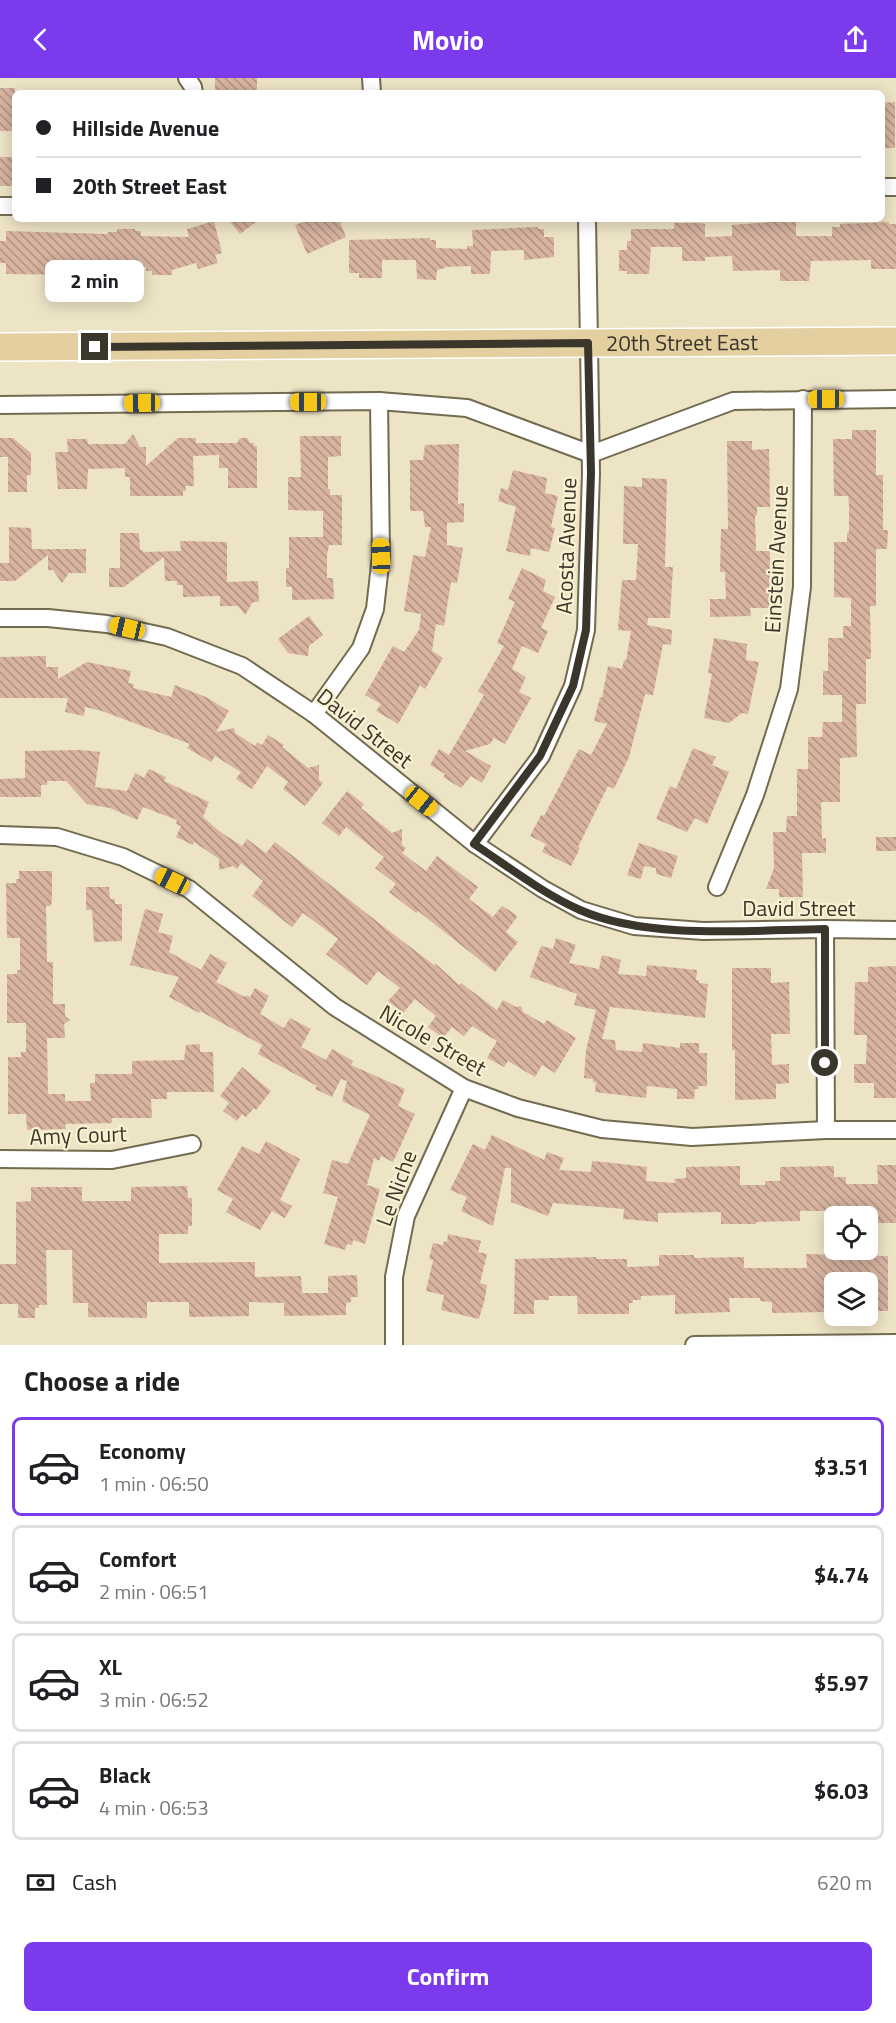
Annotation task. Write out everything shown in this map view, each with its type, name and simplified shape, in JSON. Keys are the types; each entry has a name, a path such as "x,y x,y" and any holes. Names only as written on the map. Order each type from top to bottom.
{"main road":[{"name":"20th Street East","path":"0,347 896,341"}],"street":[{"name":"Acosta Avenue","path":"474,844 540,756 573,686 586,630 591,454 587,222"},
{"name":"Einstein Avenue","path":"717,887 755,795 789,689 802,587 803,399"},
{"path":"0,405 380,401 467,408 591,454 733,401 896,399"},
{"path":"314,714 361,648 375,609 381,556 380,401"},
{"name":"David Street","path":"0,618 48,618 107,624 167,637 242,666 314,714 474,844 580,910 634,926 703,931 896,930"},
{"name":"Nicole Street","path":"0,835 57,837 123,857 189,889 334,1007 464,1088 518,1108 602,1129 692,1137 826,1130 896,1130"},
{"path":"825,929 826,1130"},
{"name":"Le Niche","path":"394,1345 394,1277 406,1216 464,1088"},
{"name":"Amy Court","path":"0,1159 112,1160 192,1144"},
{"path":"694,1345 896,1343"}],"building":[{"path":"215,78 257,78 257,90 215,90"},
{"path":"0,88 15,88 12,90 12,131 0,131"},
{"path":"895,102 895,148 885,148 885,103"},
{"path":"0,157 12,157 12,186 0,186"},
{"path":"214,222 222,253 215,255 218,263 198,269 196,263 172,270 172,275 152,275 152,271 146,271 146,267 104,267 104,280 80,280 80,275 6,274 6,263 0,263 0,241 6,241 6,231 108,234 108,232 117,232 117,229 135,229 135,231 141,231 141,236 189,237 187,229"},
{"path":"230,222 256,222 240,234"},
{"path":"302,222 340,222 346,237 307,254 295,225"},
{"path":"796,222 796,236 832,236 832,227 840,227 840,224 889,222 889,224 896,224 896,269 871,269 871,260 811,261 809,281 780,281 780,270 733,271 732,256 705,257 705,261 682,261 682,247 651,247 649,274 627,274 627,271 619,271 619,250 627,250 627,241 631,241 631,229 674,229 674,223 700,223 705,224 705,237 732,236 732,225"},
{"path":"538,227 538,229 544,229 544,237 554,237 554,257 524,260 524,250 491,251 490,274 471,274 471,266 445,267 437,270 436,280 417,279 416,260 382,260 382,278 359,278 359,273 349,273 349,240 430,238 430,240 436,240 436,248 467,249 467,246 473,246 472,230"},
{"path":"852,430 876,430 876,475 883,475 883,530 888,530 887,549 876,549 876,606 870,606 871,659 866,659 866,704 856,704 857,757 840,758 840,802 821,802 822,839 826,838 826,853 802,853 803,897 779,897 779,889 766,889 774,868 773,832 786,832 787,816 797,816 797,769 808,769 808,737 822,737 823,722 842,722 842,695 823,695 823,671 828,671 828,638 843,638 843,626 851,626 851,598 834,597 834,542 847,542 849,504 848,496 834,496 833,439 852,439"},
{"path":"133,434 140,447 146,447 146,466 178,438 196,438 196,443 237,443 240,438 247,438 250,443 257,446 257,488 228,488 228,468 219,468 219,455 193,456 194,486 185,486 186,491 183,491 183,496 130,496 130,477 125,477 125,468 88,469 87,489 58,489 55,452 68,452 67,439 87,439 88,444 125,444"},
{"path":"300,436 341,436 341,456 328,457 330,495 342,495 342,545 329,545 327,555 327,578 333,578 334,599 292,600 292,587 286,587 286,568 289,568 289,537 323,537 323,511 288,510 288,477 301,477"},
{"path":"0,438 13,438 31,453 31,475 27,475 27,492 8,492 8,457 0,457"},
{"path":"727,441 752,441 752,450 769,449 770,507 757,507 755,516 756,551 770,551 769,608 750,608 751,616 710,617 710,599 726,599 725,572 720,572 721,529 728,529"},
{"path":"459,444 458,504 464,503 464,522 447,523 447,545 463,548 457,583 451,582 444,626 436,624 432,651 443,658 425,689 420,685 398,724 376,711 381,704 365,695 393,646 404,652 419,630 421,614 404,611 413,555 425,557 431,527 425,527 423,511 410,511 410,460 423,460 425,445"},
{"path":"513,470 547,478 545,493 558,496 551,527 555,528 549,552 531,548 530,556 506,551 516,507 498,501 501,488 508,490"},
{"path":"642,478 667,479 665,567 673,567 670,618 648,618 647,625 672,630 671,645 663,644 653,695 645,694 629,757 614,789 608,786 571,866 542,852 546,844 530,836 541,815 544,816 579,749 591,755 607,724 594,721 600,697 602,698 608,666 622,669 624,660 626,661 631,631 618,630 622,580 636,580 638,544 623,544 624,486 642,487"},
{"path":"9,527 31,528 32,549 86,549 86,573 69,573 62,583 53,570 48,570 48,555 15,581 0,581 0,563 9,563"},
{"path":"120,533 139,533 140,550 143,552 181,551 180,541 227,542 227,582 258,581 259,602 253,602 245,615 238,606 220,606 220,596 183,597 183,585 177,585 177,581 165,581 164,557 124,587 109,587 109,568 120,568"},
{"path":"522,568 546,580 543,591 555,597 541,628 548,631 538,653 522,646 512,669 526,677 519,692 531,698 505,744 494,738 490,744 465,751 491,766 482,783 471,776 461,788 443,777 445,774 430,765 439,749 449,755 484,695 478,691 504,646 497,643 515,602 508,599"},
{"path":"309,616 323,635 309,646 308,656 288,653 278,639"},
{"path":"714,638 747,644 746,660 759,662 748,714 742,713 729,723 704,718 712,674 708,673"},
{"path":"46,656 46,667 58,667 58,679 87,662 131,671 128,683 134,684 133,688 171,697 175,685 206,697 229,711 216,732 234,728 235,733 255,746 257,742 262,745 268,735 284,745 282,747 308,768 319,765 319,780 323,783 305,806 283,789 288,782 267,766 252,789 236,779 241,772 215,756 211,762 187,748 190,744 102,711 85,707 84,716 65,712 68,698 0,698 0,657"},
{"path":"693,748 716,757 712,765 729,772 707,824 695,818 687,832 656,819 670,786 676,789"},
{"path":"25,751 100,752 95,787 127,791 135,773 144,778 149,769 166,777 164,781 209,802 203,817 219,831 242,846 247,839 266,853 275,842 397,937 434,965 436,964 459,985 461,983 497,1010 503,1000 516,1007 521,1006 523,1012 544,1024 547,1020 576,1038 555,1073 542,1065 535,1077 508,1061 504,1067 487,1058 497,1041 472,1026 464,1036 452,1027 443,1038 428,1027 436,1016 415,999 403,1013 388,1001 400,988 378,971 367,985 326,954 338,939 303,913 292,927 252,896 263,881 241,863 237,869 233,866 219,870 219,859 194,842 193,845 176,837 181,826 176,824 177,820 143,807 137,820 110,808 87,804 66,781 47,781 47,785 41,785 41,797 0,797 0,779 25,778"},
{"path":"347,791 364,804 361,808 392,833 402,829 402,845 406,848 402,853 426,871 437,856 478,887 469,899 493,917 502,906 515,914 517,917 506,932 518,942 495,972 418,911 416,913 389,892 396,884 375,868 384,857 346,827 339,836 322,823"},
{"path":"876,837 896,837 896,851 876,851"},
{"path":"639,843 678,856 671,878 656,874 656,868 644,866 641,879 627,875"},
{"path":"19,871 52,871 51,906 46,906 47,962 53,962 53,1004 65,1004 65,1016 70,1020 64,1024 65,1038 47,1038 48,1094 65,1094 65,1101 91,1101 90,1083 95,1083 95,1074 132,1074 132,1061 184,1060 186,1045 200,1044 200,1052 213,1052 214,1092 167,1092 167,1099 151,1099 152,1118 112,1118 112,1123 65,1124 66,1129 27,1130 26,1114 8,1114 8,1057 21,1057 21,1052 26,1052 26,1023 7,1023 7,974 17,974 17,970 20,970 20,938 7,938 6,883 16,883 16,879 19,879"},
{"path":"86,887 109,887 110,899 115,899 115,904 122,904 122,941 94,942 92,910 86,910"},
{"path":"145,909 163,914 158,932 173,936 169,952 201,970 210,954 227,963 216,982 245,997 246,995 250,997 255,988 269,996 260,1014 284,1028 290,1018 311,1029 301,1047 326,1060 332,1049 353,1061 351,1065 405,1089 398,1106 415,1114 393,1162 381,1156 379,1161 374,1158 367,1185 380,1189 365,1244 353,1240 352,1245 347,1244 345,1250 324,1244 338,1197 323,1193 332,1160 348,1164 370,1115 342,1101 347,1081 341,1079 332,1097 315,1089 317,1086 258,1054 262,1045 169,997 179,977 130,965"},
{"path":"556,938 576,945 569,963 599,969 602,955 621,960 618,974 646,976 647,965 697,970 696,980 699,980 699,983 708,984 705,1018 610,1007 602,1039 615,1040 616,1050 642,1052 643,1043 680,1048 680,1043 699,1043 699,1053 707,1053 707,1086 699,1086 695,1089 694,1099 677,1099 677,1089 647,1086 646,1098 595,1092 596,1082 593,1082 593,1079 584,1078 586,1050 596,1010 574,1005 577,994 530,977 541,946 553,949"},
{"path":"896,966 896,1098 874,1098 874,1083 854,1083 854,1064 866,1064 867,1035 854,1035 855,982 868,982 868,967"},
{"path":"732,968 771,968 771,983 789,982 790,1034 771,1034 772,1065 789,1064 789,1083 776,1084 776,1099 735,1100 735,1050 732,1050"},
{"path":"242,1067 271,1091 256,1110 254,1108 246,1117 242,1114 237,1121 223,1111 229,1103 220,1096"},
{"path":"492,1135 544,1160 547,1152 564,1158 559,1170 591,1172 592,1161 647,1167 646,1181 675,1183 674,1179 686,1178 686,1167 740,1166 740,1185 765,1185 765,1181 780,1181 780,1167 834,1166 834,1177 846,1177 846,1184 878,1184 877,1165 896,1165 896,1223 878,1223 878,1206 824,1206 824,1211 800,1211 800,1221 756,1222 756,1224 721,1224 721,1212 658,1213 658,1222 623,1219 624,1209 553,1203 548,1216 511,1202 511,1168 505,1168 493,1226 461,1211 467,1197 450,1190 473,1144 485,1150"},
{"path":"266,1141 300,1159 280,1200 292,1206 285,1218 272,1211 260,1230 226,1212 233,1199 217,1190 242,1146 259,1154"},
{"path":"187,1186 188,1198 192,1198 192,1226 188,1226 188,1234 159,1234 159,1263 255,1262 255,1277 301,1276 302,1293 328,1293 328,1276 357,1275 358,1297 351,1297 351,1302 346,1303 346,1315 284,1316 284,1303 249,1302 249,1316 189,1317 189,1302 147,1302 147,1318 88,1317 88,1303 73,1303 72,1250 46,1250 47,1305 39,1305 39,1308 35,1308 35,1318 18,1318 18,1304 0,1304 0,1264 16,1264 16,1202 31,1201 31,1187 82,1187 82,1201 131,1201 131,1187"},
{"path":"448,1234 481,1241 478,1252 487,1254 480,1283 487,1285 479,1319 441,1310 444,1295 426,1291 433,1260 429,1259 433,1243 443,1245 444,1241 447,1242"},
{"path":"806,1254 824,1254 824,1260 878,1260 878,1256 888,1256 888,1311 878,1311 878,1272 824,1272 824,1312 772,1313 772,1302 760,1301 760,1298 729,1298 730,1312 675,1314 675,1295 641,1296 641,1300 633,1300 633,1303 629,1303 629,1314 578,1314 577,1296 549,1296 549,1300 534,1300 534,1314 514,1314 515,1259 596,1257 596,1259 627,1259 627,1267 659,1266 659,1255 694,1255 694,1258 744,1257 744,1268 807,1268"}],"route":[{"path":"95,347 588,343 591,473 586,630 573,686 540,756 474,844 580,910 634,926 703,931 825,929 825,1063"}]}
